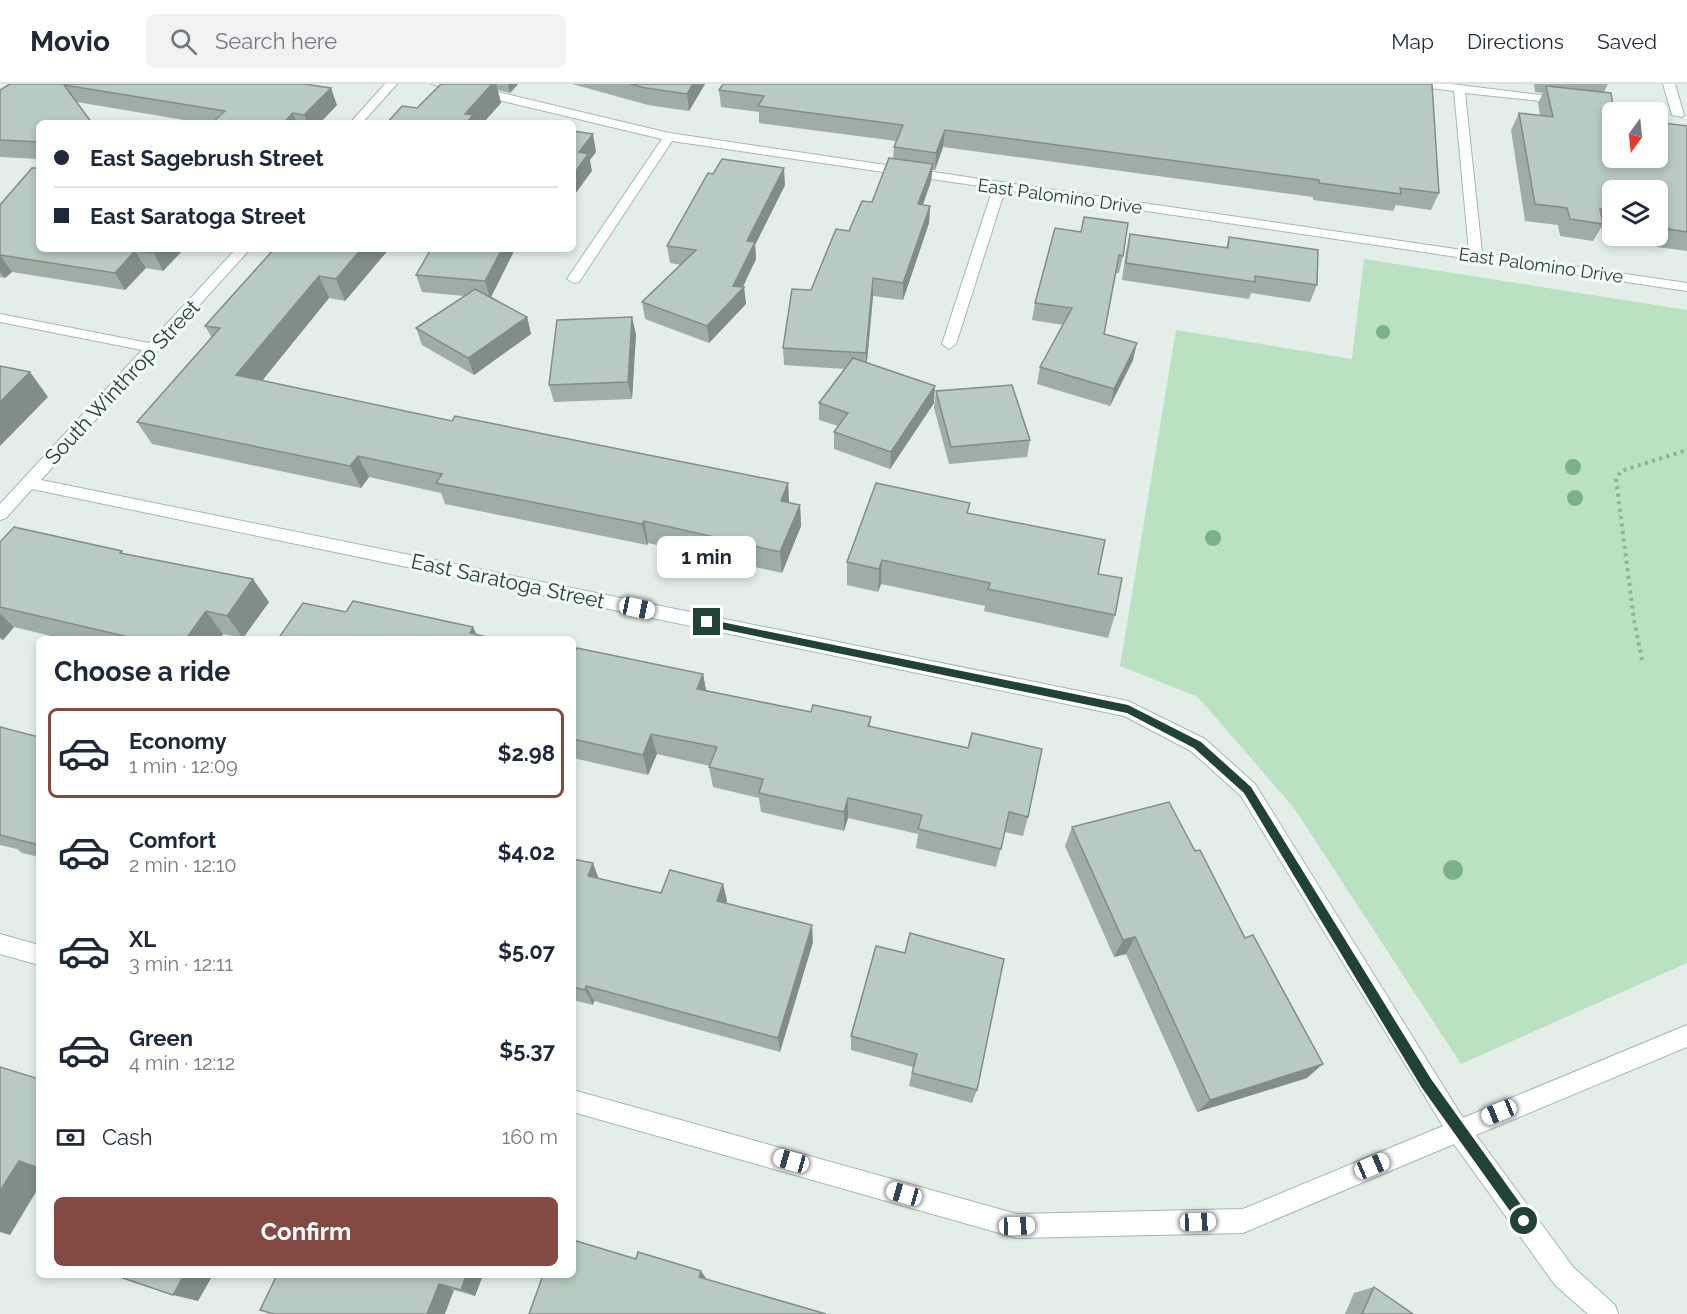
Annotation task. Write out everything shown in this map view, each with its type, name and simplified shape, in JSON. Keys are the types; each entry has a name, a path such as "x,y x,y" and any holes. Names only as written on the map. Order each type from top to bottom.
{"street":[{"path":"359,120 391,84"},
{"name":"East Palomino Drive","path":"437,84 485,92 669,137 999,188 1687,287"},
{"path":"1422,84 1602,106"},
{"path":"1669,84 1683,116"},
{"path":"1459,89 1476,255"},
{"path":"1668,114 1683,116"},
{"path":"574,279 669,137"},
{"path":"949,344 999,188"},
{"name":"South Winthrop Street","path":"0,514 240,252"},
{"path":"0,318 153,348"},
{"name":"East Saratoga Street","path":"29,483 1128,709 1198,745 1248,790 1457,1129 1564,1276 1606,1314"},
{"path":"0,944 36,954"},
{"path":"576,1102 1017,1226 1243,1221 1457,1129 1687,1036"}],"path":[{"path":"1642,660 1634,620 1616,480 1621,471 1687,450"}],"green space":[{"path":"1364,259 1687,310 1687,963 1461,1064 1294,808 1198,697 1120,666 1176,330 1352,359"}],"building":[{"path":"10,84 305,84 331,88 304,115 293,113 286,120 215,120 225,111 64,85 90,120 36,120 36,142 0,140 0,90"},
{"path":"441,84 492,84 465,114 473,115 469,120 390,120 402,106 417,108"},
{"path":"630,84 693,84 687,94"},
{"path":"723,84 1432,84 1439,193 1400,188 1401,194 1319,183 1319,180 945,130 936,153 894,147 903,125 758,106 764,96 719,90"},
{"path":"1546,86 1611,93 1612,102 1602,102 1602,168 1668,168 1668,123 1687,126 1687,232 1668,229 1668,180 1602,180 1602,209 1600,209 1602,224 1570,219 1567,208 1535,204 1519,113 1553,117"},
{"path":"576,131 593,134 579,152 588,154 576,171"},
{"path":"889,158 933,164 918,204 930,206 903,283 873,278 866,353 783,348 792,289 811,290 836,229 849,231 862,201 872,202"},
{"path":"722,159 784,168 747,241 755,242 733,286 744,287 707,326 642,302 696,250 667,246 708,173 713,174"},
{"path":"32,168 36,168 36,252 134,252 115,273 0,255 0,205"},
{"path":"1084,217 1128,223 1123,256 1119,255 1104,334 1137,343 1114,389 1040,367 1072,308 1035,303 1055,228 1081,232"},
{"path":"1130,234 1228,248 1229,237 1318,250 1317,285 1255,276 1255,282 1126,263"},
{"path":"271,252 358,252 336,279 319,276 236,375 452,421 455,416 788,483 781,501 800,505 780,552 644,521 642,524 436,483 442,474 358,456 350,466 137,422 220,328 205,326"},
{"path":"429,252 500,252 485,281 416,275"},
{"path":"475,289 527,317 468,358 416,328"},
{"path":"632,317 628,382 549,385 557,320"},
{"path":"853,358 935,386 891,452 834,432 848,413 819,403"},
{"path":"0,366 30,372 0,402"},
{"path":"1012,385 1030,440 951,447 936,391"},
{"path":"876,483 970,503 967,513 1105,540 1098,574 1122,578 1115,615 988,589 990,583 882,560 879,569 847,562"},
{"path":"14,527 122,551 120,553 253,579 227,616 206,611 188,636 124,636 0,607 0,542"},
{"path":"353,601 473,627 470,633 482,636 280,636 303,603 346,612"},
{"path":"577,648 703,674 697,689 811,712 813,705 871,717 868,726 968,748 972,733 1042,749 1028,817 1009,812 1001,849 918,829 922,815 848,798 844,812 759,793 763,779 709,767 717,747 651,734 643,755 576,740"},
{"path":"0,727 36,736 36,844 0,835"},
{"path":"1169,802 1195,851 1200,850 1245,938 1253,935 1323,1064 1210,1100 1135,937 1123,940 1072,827"},
{"path":"576,860 593,863 588,876 661,893 670,870 723,884 717,901 812,925 778,1038 586,986 585,990 576,988"},
{"path":"910,933 1004,959 977,1090 912,1073 917,1054 851,1036 876,946 905,953"},
{"path":"0,1067 36,1078 36,1167 19,1161 0,1191"},
{"path":"576,1241 636,1259 638,1252 701,1271 699,1277 826,1314 529,1314 542,1278 576,1278"},
{"path":"123,1278 182,1278 173,1295"},
{"path":"276,1278 465,1278 461,1290 439,1284 427,1314 274,1314 260,1310"},
{"path":"1374,1287 1413,1314 1362,1314"}],"route":[{"path":"707,622 1128,709 1198,745 1248,790 1427,1083 1457,1129 1524,1221"}]}
